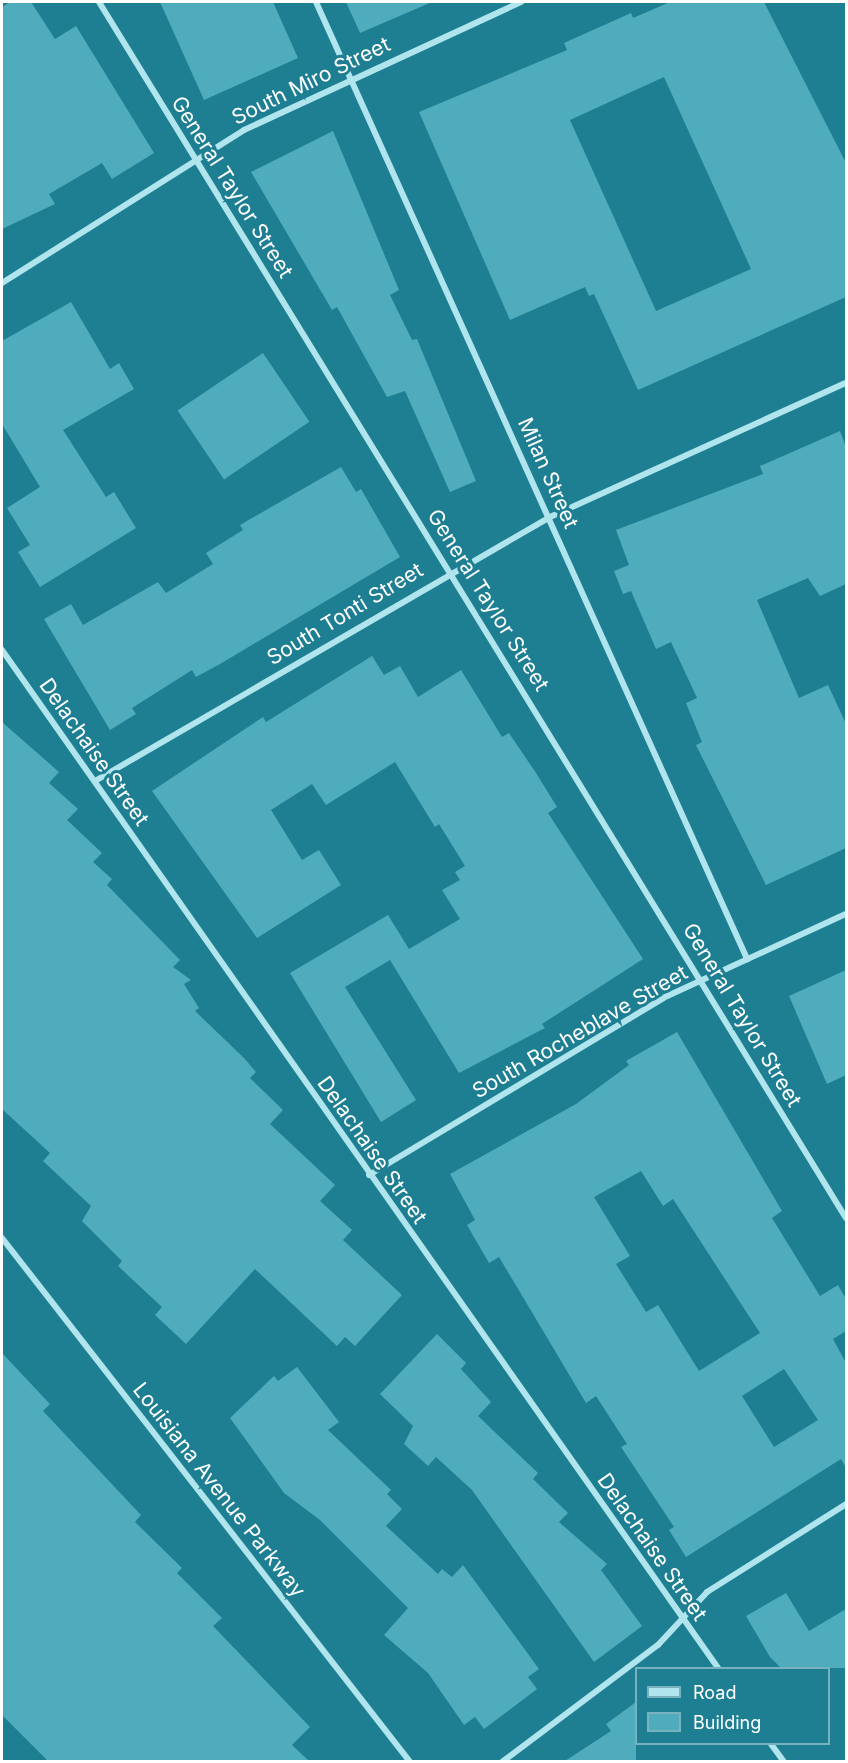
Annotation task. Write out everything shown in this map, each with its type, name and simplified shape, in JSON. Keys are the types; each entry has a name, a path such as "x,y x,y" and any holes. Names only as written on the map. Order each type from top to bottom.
{"street":[{"name":"General Taylor Street","path":"99,2 451,570 846,1218"},
{"name":"Milan Street","path":"316,2 550,517 747,959"},
{"name":"South Miro Street","path":"2,283 195,159 350,78 521,2"},
{"name":"South Tonti Street","path":"95,781 451,570 550,517 846,383"},
{"name":"Delachaise Street","path":"2,650 369,1175 717,1667"},
{"name":"South Rocheblave Street","path":"369,1175 663,998 846,914"},
{"name":"Louisiana Avenue Parkway","path":"2,1238 410,1761"},
{"path":"502,1761 658,1644 707,1592 846,1504"},
{"path":"772,1745 784,1761"}],"building":[{"path":"10,2 31,2 55,39 76,26 154,153 112,179 102,163 49,194 55,204 2,229 2,7"},
{"path":"160,2 273,2 298,58 204,100"},
{"path":"346,2 432,2 360,33"},
{"path":"670,2 764,2 846,163 846,297 638,390 594,294 589,296 585,287 510,320 419,112 567,50 564,43 631,13 633,18","holes":["664,77 751,269 656,311 570,120"]},
{"path":"333,131 399,290 390,295 412,340 417,339 476,481 450,492 405,391 387,397 337,307 332,310 251,172"},
{"path":"71,302 110,369 119,363 134,389 63,430 106,497 114,492 136,528 40,587 18,552 30,545 7,508 40,487 2,424 2,341"},
{"path":"263,353 309,422 224,479 178,411"},
{"path":"840,431 846,447 846,584 820,596 808,578 757,600 799,698 828,685 846,724 846,848 766,885 696,745 702,742 686,703 697,698 671,642 656,649 631,591 623,594 614,571 629,565 616,530 763,474 760,466"},
{"path":"341,467 356,492 361,489 400,557 220,664 196,677 192,670 132,708 136,714 110,730 44,619 71,604 83,625 158,582 166,593 213,564 206,553 243,530 240,525"},
{"path":"372,656 384,675 400,666 418,697 461,670 502,737 509,733 536,773 557,807 548,813 643,959 542,1024 545,1028 459,1073 390,960 345,987 416,1100 381,1122 290,973 388,915 409,949 460,919 442,890 460,880 455,872 465,866 439,824 435,827 395,762 326,805 312,784 271,810 302,860 319,850 341,885 257,938 152,791 263,717 266,722"},
{"path":"2,722 59,772 49,783 78,809 67,820 102,853 93,862 112,879 107,885 180,960 173,967 191,980 184,984 199,1008 195,1011 244,1058 256,1072 250,1078 283,1110 270,1124 335,1185 320,1201 352,1230 343,1240 402,1295 355,1346 345,1337 337,1346 255,1269 186,1344 155,1315 162,1307 118,1266 122,1261 82,1221 91,1206 43,1161 50,1153 2,1109"},
{"path":"846,970 846,1075 827,1084 789,996"},
{"path":"677,1032 782,1211 772,1218 820,1296 838,1285 846,1299 846,1331 833,1339 846,1363 846,1468 841,1459 686,1557 669,1530 674,1527 621,1447 627,1444 596,1396 586,1403 499,1257 489,1263 467,1225 475,1220 450,1174 576,1104 629,1065 626,1061","holes":["641,1171 663,1206 673,1199 760,1333 699,1371 658,1305 646,1312 616,1264 630,1256 594,1197","784,1369 818,1420 774,1447 742,1396"]},
{"path":"437,1334 466,1363 461,1369 491,1402 478,1416 538,1473 533,1479 568,1513 559,1522 607,1564 601,1570 642,1626 594,1662 472,1490 436,1457 428,1466 404,1444 413,1426 380,1394"},
{"path":"2,1353 50,1404 43,1411 141,1515 135,1522 182,1568 177,1573 222,1618 213,1626 310,1727 292,1745 309,1761 48,1761 2,1715"},
{"path":"297,1367 339,1422 328,1430 391,1490 387,1494 402,1509 386,1526 438,1574 442,1569 452,1577 463,1565 539,1669 528,1677 537,1689 484,1729 475,1717 464,1725 428,1673 384,1635 408,1608 320,1520 284,1493 230,1418 274,1376 278,1381"},
{"path":"786,1593 809,1631 846,1609 846,1668 780,1667 770,1657 746,1616"},
{"path":"635,1703 636,1761 565,1761 611,1731 606,1724"}]}
